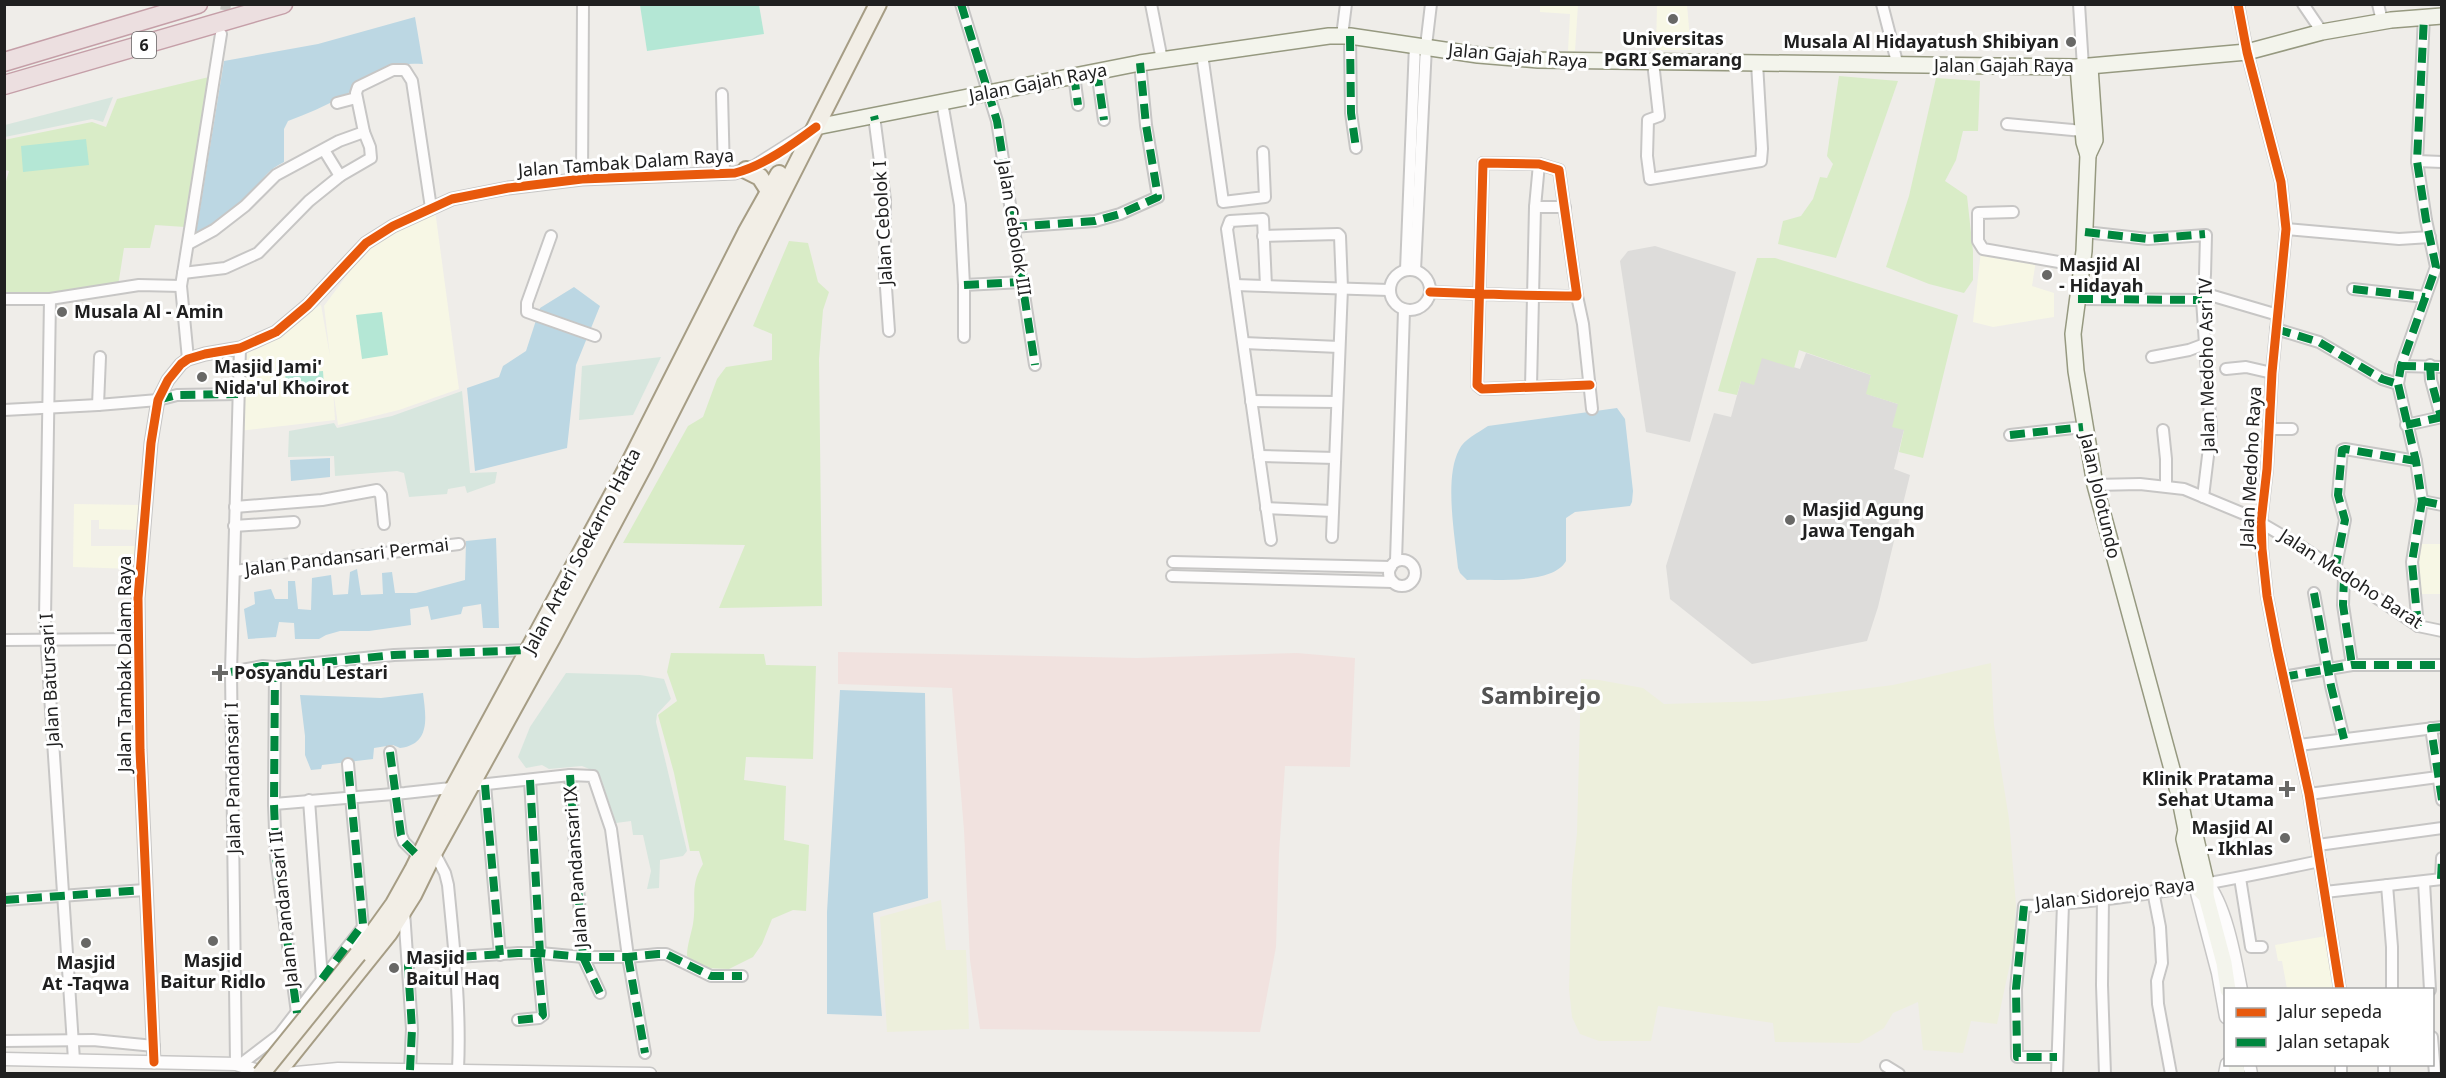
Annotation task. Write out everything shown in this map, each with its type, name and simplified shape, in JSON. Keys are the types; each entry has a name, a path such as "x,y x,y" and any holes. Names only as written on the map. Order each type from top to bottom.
{"highway":[{"name":"6","path":"4,63 198,4"},
{"name":"6","path":"4,85 283,4"}],"main road":[{"name":"Jalan Arteri Soekarno Hatta","path":"470,786 529,650 621,480 746,233 797,141 867,4"},
{"name":"Jalan Arteri Soekarno Hatta","path":"276,1074 363,957 394,904 470,786 645,463 878,4"},
{"name":"Jalan Gajah Raya","path":"816,127 1097,70 1346,36 1478,55 1532,60 2083,67 2247,52 2322,32 2382,21 2442,16"},
{"name":"Jalan Jolotundo","path":"2083,67 2083,131 2088,154 2085,232 2073,334 2083,427 2095,485 2186,830 2195,835 2202,888 2224,963 2228,988"},
{"name":"Jalan Jolotundo","path":"2083,67 2095,140 2088,154"},
{"path":"746,170 760,177 769,191"},
{"name":"Jalan Arteri Soekarno Hatta","path":"261,1074 404,911 426,854"}],"street":[{"path":"582,179 583,4"},
{"name":"Jalan Cebolok III","path":"961,4 999,130 1012,227 1035,365"},
{"path":"1151,4 1162,60"},
{"path":"1346,4 1346,36 1356,148"},
{"path":"1411,270 1412,102 1420,46 1431,4"},
{"path":"1881,4 1898,66"},
{"path":"2079,4 2083,67"},
{"name":"Jalan Medoho Raya","path":"2238,4 2247,52 2273,142 2281,182 2286,229 2271,373 2261,522 2267,596 2309,794 2340,988"},
{"path":"2303,4 2322,32"},
{"path":"2378,4 2382,21"},
{"path":"2418,626 2412,556 2422,501 2416,462 2398,384 2401,366 2425,297 2439,268 2430,237 2417,161 2424,17"},
{"path":"188,359 181,286 221,34"},
{"path":"1411,270 1424,102 1420,46"},
{"path":"1202,54 1223,202 1265,197 1263,152"},
{"path":"1653,62 1659,116 1648,120 1647,156 1650,179 1761,161 1757,63"},
{"path":"1012,227 1095,221 1120,214 1158,197 1146,125 1140,63"},
{"path":"183,273 225,268 258,253 309,201 340,176 371,158 356,98 358,87 393,70 402,69 409,74 417,103 431,208"},
{"path":"1097,70 1104,120"},
{"path":"1074,75 1078,105"},
{"path":"722,94 724,174"},
{"path":"337,103 356,98"},
{"path":"942,102 960,206 964,337"},
{"path":"1412,102 1424,102"},
{"name":"Jalan Cebolok I","path":"874,116 885,200 885,273 889,330"},
{"path":"2007,124 2083,131"},
{"name":"Jalan Tambak Dalam Raya","path":"154,1062 138,639 140,560 151,443 158,400 176,370 188,359 240,348 266,338 287,324 308,305 366,243 377,235 452,199 508,188 582,179 724,174 746,170 797,141 816,127"},
{"path":"189,239 214,230 276,175 364,132"},
{"path":"324,150 340,176"},
{"path":"2417,161 2442,162"},
{"path":"1590,385 1482,389 1477,385 1483,163 1539,165 1559,170 1583,324 1590,385 1592,409"},
{"path":"1531,387 1535,207 1539,165"},
{"path":"1535,207 1565,207"},
{"path":"2013,212 1978,213 1978,241 1983,249 2082,266"},
{"path":"1266,286 1263,219 1230,221 1228,223 1235,285 1271,540"},
{"path":"2286,229 2399,239 2430,237"},
{"name":"Jalan Medoho Asri IV","path":"2085,232 2148,239 2205,234 2203,297 2211,431 2203,497"},
{"path":"1263,236 1338,234 1342,288 1332,537"},
{"path":"551,236 527,303 528,312 595,336"},
{"path":"1411,270 1426,279 1430,292 1421,307 1416,310 1404,310 1393,302 1389,290 1394,277 1411,270"},
{"path":"964,285 1021,282"},
{"path":"4,299 50,299 139,285 181,286"},
{"path":"1235,285 1389,290"},
{"path":"2353,289 2425,297"},
{"path":"1430,292 1577,296"},
{"path":"2078,299 2203,297 2278,315"},
{"name":"Jalan Batursari I","path":"50,299 46,639 74,1060"},
{"path":"1393,582 1389,575 1393,564 1404,310"},
{"path":"2276,329 2319,342 2374,375 2398,384"},
{"path":"1244,343 1340,347"},
{"path":"2152,357 2189,350 2205,344"},
{"name":"Jalan Pandansari I","path":"238,1064 231,672 240,348"},
{"path":"98,405 100,357"},
{"path":"2401,366 2436,366 2431,380 2441,417 2406,424"},
{"path":"2226,369 2246,367 2271,373"},
{"path":"4,410 158,400 177,395 238,394"},
{"path":"1251,401 1337,402"},
{"path":"2010,435 2083,427"},
{"path":"2268,429 2292,429"},
{"path":"2163,430 2166,486"},
{"path":"2352,665 2339,574 2345,520 2338,495 2342,450 2345,448 2416,462"},
{"path":"1259,456 1335,458"},
{"name":"Jalan Medoho Barat","path":"2095,485 2166,486 2184,489 2261,522 2418,626 2442,631"},
{"path":"235,507 322,500 377,490 381,495 384,524"},
{"path":"2422,501 2442,505"},
{"path":"1266,508 1333,511"},
{"path":"234,526 294,522"},
{"name":"Jalan Pandansari Permai","path":"234,571 459,544"},
{"path":"1172,576 1393,582 1400,585 1407,584 1414,575 1413,567 1408,561 1393,564 1173,562"},
{"path":"2314,593 2344,739"},
{"path":"4,640 138,639"},
{"path":"231,672 262,666 275,667 394,655 529,650"},
{"path":"2283,677 2352,665 2442,665"},
{"name":"Jalan Pandansari II","path":"275,667 276,856 297,1013"},
{"path":"2299,745 2436,728 2438,777 2442,800"},
{"path":"390,752 402,839 426,854 445,873 448,885 455,957 459,1031 458,1070"},
{"path":"348,764 352,798"},
{"path":"570,775 593,776 609,821 628,957 645,1053"},
{"name":"Jalan Pandansari IX","path":"409,963 412,960 539,953 583,957 570,775 470,786"},
{"path":"2309,794 2438,777"},
{"path":"518,1020 539,1018 543,1015 530,780"},
{"path":"470,786 501,956"},
{"name":"Jalan Pandansari II","path":"274,804 470,786"},
{"name":"Jalan Pandansari II","path":"238,1064 279,1035 362,930 352,798"},
{"path":"309,800 322,979"},
{"path":"2318,845 2442,828"},
{"path":"2325,892 2441,879 2442,858"},
{"path":"2202,888 2320,861"},
{"path":"2240,878 2251,947 2262,947"},
{"path":"2424,882 2430,988"},
{"path":"2387,885 2393,988"},
{"path":"2202,888 2214,891 2241,988"},
{"path":"2202,888 2224,1006"},
{"name":"Jalan Sidorejo Raya","path":"2057,1058 2017,1057 2016,989 2024,906 2063,904 2153,891 2202,888"},
{"path":"4,900 146,890"},
{"path":"2153,891 2160,927 2162,963 2157,981 2158,1004 2171,1074"},
{"path":"2103,898 2102,986 2105,1074"},
{"path":"2057,1074 2063,904"},
{"path":"404,911 412,1029 410,1070"},
{"path":"600,993 583,957 666,954 705,974 742,976"},
{"path":"4,1041 73,1036 93,1040 154,1044"},
{"path":"4,1059 238,1064 268,1074"},
{"path":"1886,1066 1899,1074"},
{"path":"286,1074 310,1070 650,1074"}],"shaded area":[{"path":"1540,5 1578,5 1575,51 1568,51 1570,14 1540,12"},
{"name":"Universitas PGRI Semarang","path":"1657,5 1687,5 1691,50 1656,50"},
{"path":"113,97 103,122 92,119 5,137 5,125"},
{"path":"435,210 459,389 399,410 338,425 333,388 335,420 239,431 242,355 262,347 297,319 321,305 330,356 324,306 365,251 405,223"},
{"path":"1655,246 1736,272 1690,442 1646,432 1620,261 1628,251"},
{"path":"1981,251 2036,260 2032,286 2054,293 2054,317 1993,327 1973,322"},
{"name":"Masjid Agung Jawa Tengah","path":"1806,353 1871,375 1867,394 1898,404 1904,430 1894,469 1910,475 1878,607 1867,641 1752,664 1670,599 1666,566 1714,413 1731,417 1741,381 1761,357 1800,369"},
{"path":"661,357 633,415 579,420 582,366"},
{"path":"462,391 470,473 497,472 495,483 467,493 465,486 448,489 447,494 409,497 404,473 397,471 335,476 334,456 288,457 289,431 334,423 337,428 392,416"},
{"path":"74,504 141,505 139,530 99,529 99,520 91,520 91,546 138,546 135,569 73,567"},
{"path":"2421,544 2441,544 2441,594 2421,594 2419,580 2413,567 2413,550"},
{"path":"838,652 1137,658 1297,653 1355,658 1350,767 1285,766 1276,947 1260,1032 980,1029 970,960 964,830 952,688 838,684"},
{"path":"1991,663 1994,725 2009,819 2016,905 2013,950 1997,1024 1971,1021 1963,1053 1923,1050 1918,1002 1893,1013 1884,1028 1859,1043 1775,1042 1773,1023 1658,1006 1651,1041 1599,1041 1580,1034 1572,1017 1569,989 1572,880 1577,833 1581,679 1643,688 1664,704 1766,701 1893,685"},
{"path":"566,673 640,675 664,679 671,699 657,714 656,722 687,851 683,856 660,860 659,888 647,889 651,871 643,835 633,835 631,821 616,823 599,773 582,766 549,769 542,765 526,768 518,757 530,727"},
{"path":"941,900 946,950 966,950 969,1029 887,1032 880,917"},
{"path":"2326,936 2334,988 2287,988 2282,961 2278,961 2275,945"}],"green space":[{"path":"640,5 759,5 764,34 647,51"},
{"path":"1839,76 1898,81 1836,258 1778,244 1783,221 1801,216 1813,199 1820,177 1827,178 1833,164 1827,156"},
{"path":"209,77 185,227 155,225 150,248 124,248 118,286 80,291 5,295 4,188 9,171 5,170 4,140 92,122 106,127 117,99"},
{"path":"1936,78 1980,81 1978,131 1963,131 1956,160 1945,181 1967,196 1973,251 1973,280 1964,293 1929,284 1886,267 1909,196"},
{"path":"86,139 89,165 23,172 21,146"},
{"path":"789,241 808,243 818,282 829,292 823,310 819,359 822,606 719,608 745,545 623,543 688,426 703,417 717,379 726,367 772,360 772,334 753,326"},
{"path":"1757,258 1775,258 1958,315 1923,458 1899,452 1904,430 1892,427 1898,404 1866,394 1871,375 1799,350 1794,368 1762,358 1754,385 1741,381 1737,395 1718,391"},
{"path":"382,312 388,355 362,359 356,315"},
{"path":"323,371 324,388 287,391 285,374"},
{"path":"671,653 764,654 766,665 816,666 813,759 746,757 744,780 786,786 784,840 809,845 806,911 793,910 772,919 762,944 753,957 729,969 704,968 687,956 693,924 696,880 703,864 699,851 690,851 674,773 658,715 677,701 667,672"}],"water":[{"path":"415,17 423,64 397,65 388,68 336,100 288,121 284,129 284,162 266,175 235,213 216,226 196,233 224,61 318,44"},
{"path":"574,287 600,306 576,365 567,448 475,471 467,388 499,377 503,366 526,351 540,308"},
{"path":"1617,408 1625,419 1633,491 1630,506 1575,512 1566,518 1566,561 1559,569 1549,574 1521,579 1467,580 1458,568 1451,491 1455,462 1464,443 1488,426"},
{"path":"330,458 330,477 291,481 290,460"},
{"path":"496,538 499,628 483,628 481,604 463,607 461,614 431,620 428,606 410,609 411,625 369,631 340,631 319,639 295,639 294,623 279,622 276,637 248,639 244,609 255,604 254,592 271,589 275,599 288,599 288,581 295,581 298,609 311,610 312,578 331,575 333,595 348,594 350,572 357,569 361,595 383,594 382,573 392,572 395,593 416,593 465,580 466,541"},
{"path":"840,690 925,693 928,898 873,913 882,1016 827,1014 827,912"},
{"path":"423,693 424,728 417,741 400,748 393,745 374,748 373,759 322,765 321,769 311,770 305,755 300,695 381,698"}],"tunnel":[{"path":"223,25 226,4"}],"marked path":[{"path":"961,4 997,121 1035,365"},
{"path":"2418,626 2412,562 2422,501 2416,461 2398,384 2401,366 2436,267 2417,161 2424,17"},
{"path":"1350,36 1351,113 1356,148"},
{"path":"1012,227 1095,221 1120,214 1158,197 1146,125 1140,63"},
{"path":"1097,71 1104,120"},
{"path":"1074,75 1078,105"},
{"path":"874,116 875,120"},
{"path":"2085,232 2148,239 2205,234"},
{"path":"964,285 1021,282"},
{"path":"2353,289 2425,297"},
{"path":"2078,299 2202,300"},
{"path":"2276,329 2319,342 2382,379 2398,384"},
{"path":"2430,365 2431,380 2441,417"},
{"path":"2401,366 2442,367"},
{"path":"158,400 177,395 238,394"},
{"path":"2406,425 2442,417"},
{"path":"2010,435 2083,427"},
{"path":"2335,570 2345,520 2338,495 2342,450 2416,461"},
{"path":"2422,501 2442,505"},
{"path":"2344,577 2343,605 2352,665"},
{"path":"2314,593 2331,686 2344,739"},
{"path":"231,672 263,666 275,667 394,655 529,650"},
{"path":"2283,677 2352,665 2442,665"},
{"path":"275,667 276,857 297,1013"},
{"path":"2442,727 2431,728 2442,800"},
{"path":"390,752 401,835 404,842 419,857"},
{"path":"322,979 363,924 348,764"},
{"path":"570,775 583,957 600,993"},
{"path":"530,780 540,953"},
{"path":"485,785 500,955"},
{"path":"2441,879 2442,858"},
{"path":"4,900 145,890"},
{"path":"2024,906 2016,989 2017,1057 2057,1057"},
{"path":"410,1070 412,1029 408,966 412,960 518,953 583,957 666,954 711,976 742,976"},
{"path":"518,1020 539,1018 543,1015 537,953"},
{"path":"628,957 645,1053"}],"cycle path":[{"path":"2238,4 2247,52 2281,182 2286,229 2272,373 2267,469 2261,522 2262,549 2267,596 2309,794 2340,988"},
{"path":"154,1062 140,750 138,598 151,443 158,400 168,380 188,359 240,348 276,332 308,305 366,243 393,226 452,199 508,188 582,179 735,173 767,160 816,127"},
{"path":"1430,292 1467,293 1485,294 1577,296 1559,170 1539,164 1483,163 1477,385 1482,389 1590,385"}],"place":[{"name":"Universitas PGRI Semarang","path":"1673,19"},
{"name":"Musala Al Hidayatush Shibiyan","path":"2071,42"},
{"name":"Masjid Al - Hidayah","path":"2047,275"},
{"name":"Musala Al - Amin","path":"62,312"},
{"name":"Masjid Jami' Nida'ul Khoirot","path":"202,377"},
{"name":"Masjid Agung Jawa Tengah","path":"1790,520"},
{"name":"Posyandu Lestari","path":"220,673"},
{"name":"Klinik Pratama Sehat Utama","path":"2287,789"},
{"name":"Masjid Al - Ikhlas","path":"2285,838"},
{"name":"Masjid Baitur Ridlo","path":"213,941"},
{"name":"Masjid At -Taqwa","path":"86,943"},
{"name":"Masjid Baitul Haq","path":"394,968"}],"district":[{"name":"Sambirejo","path":"1541,696"}]}
